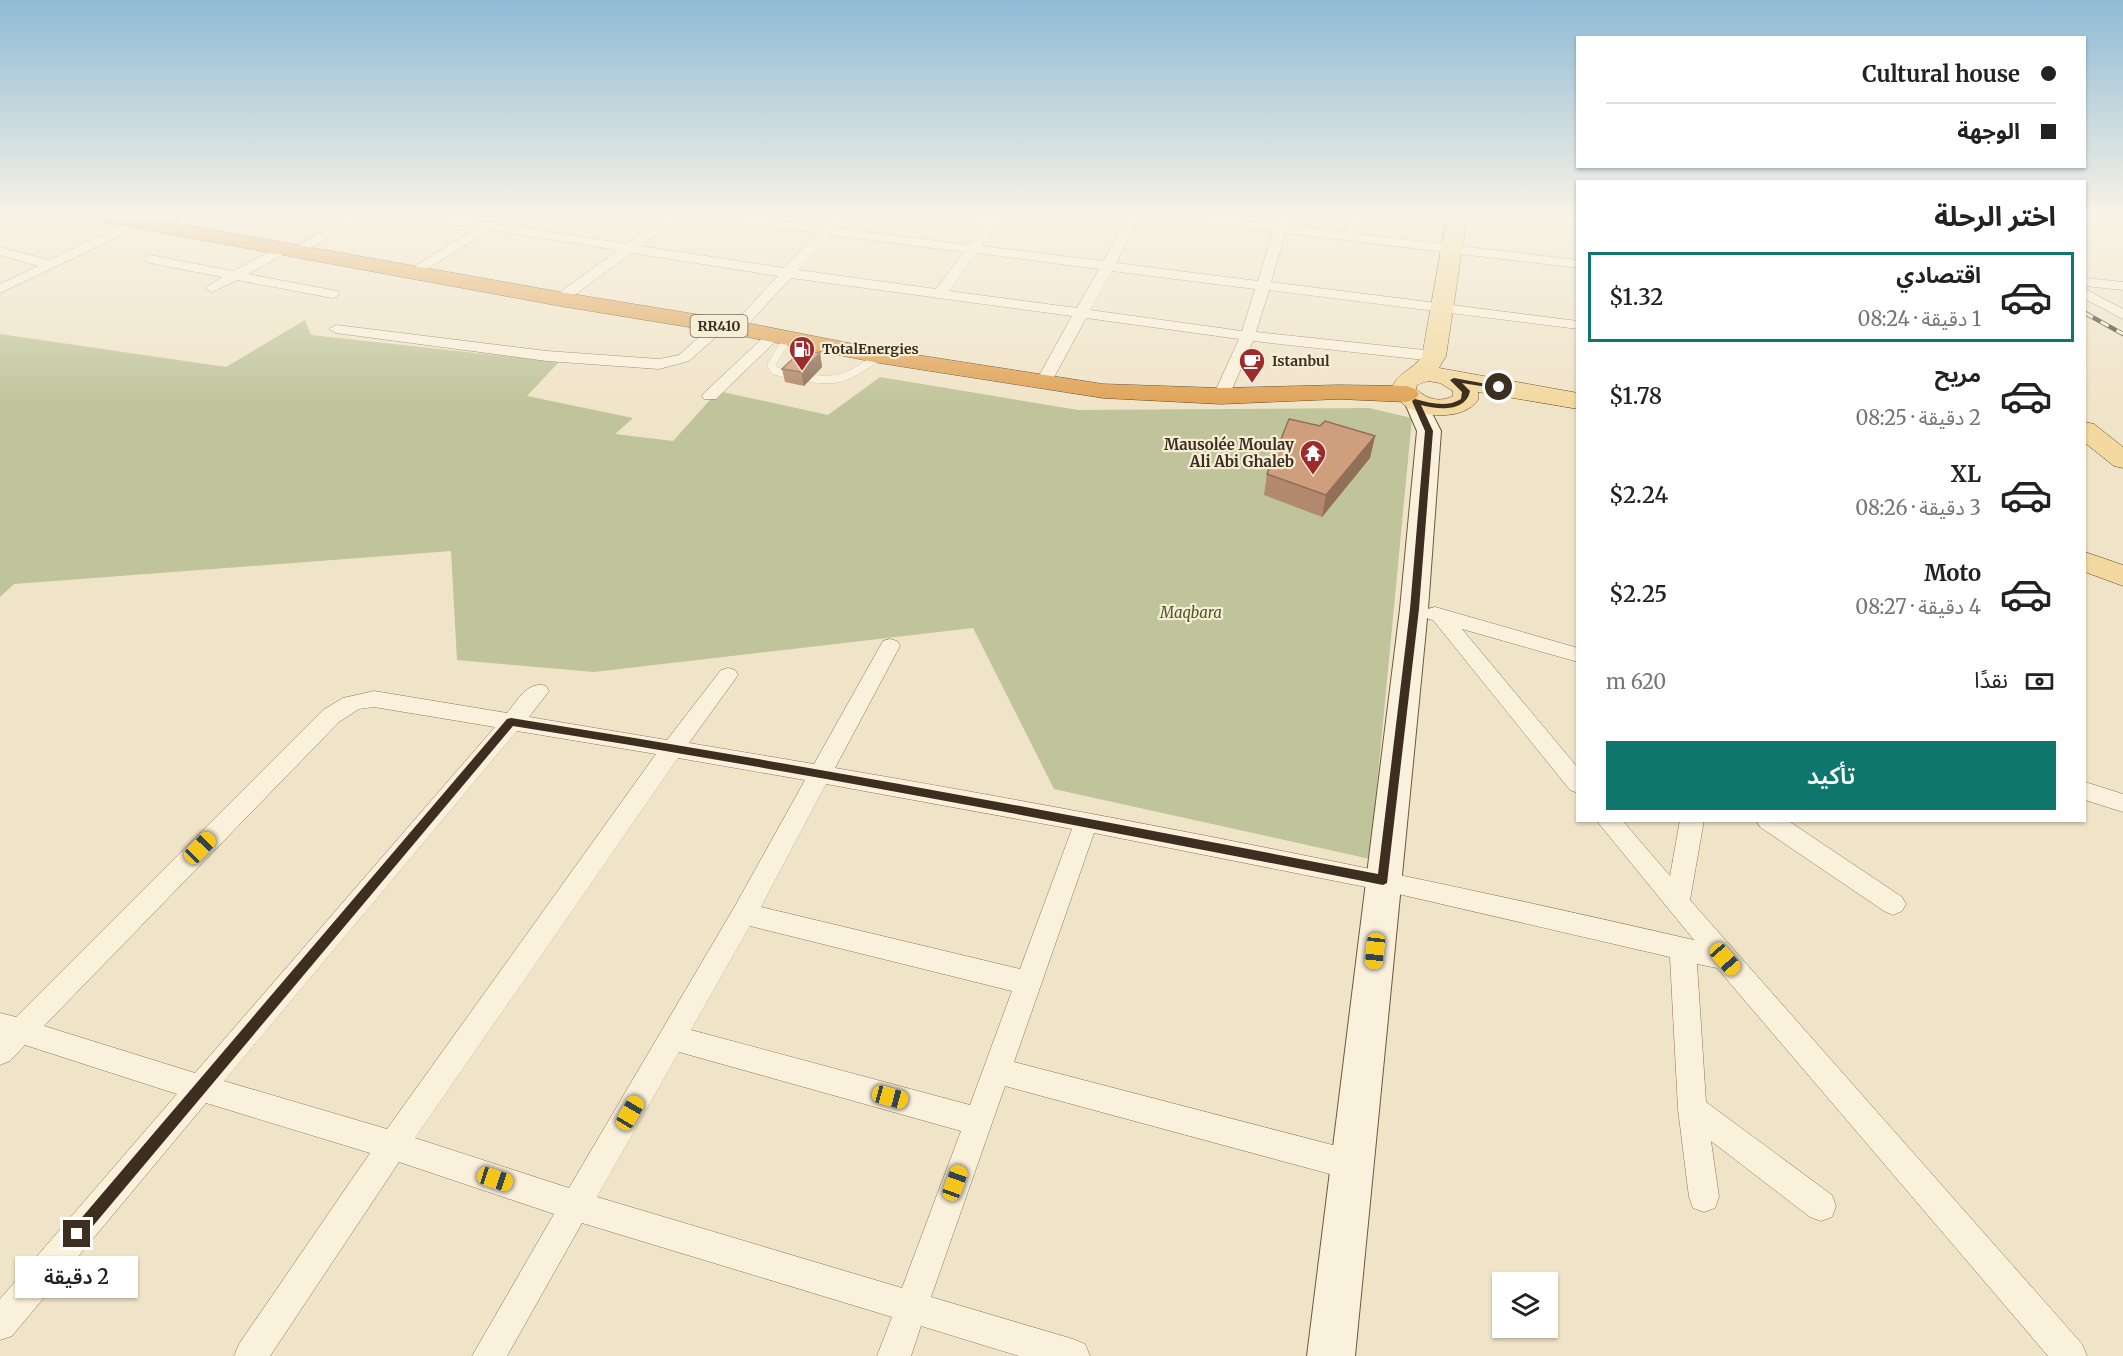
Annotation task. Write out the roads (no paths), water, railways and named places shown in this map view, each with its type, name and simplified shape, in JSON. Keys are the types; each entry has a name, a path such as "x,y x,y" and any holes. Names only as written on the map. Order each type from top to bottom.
{"highway":[{"name":"RR410","path":"454,279 879,356 1043,383 1141,394 1221,396 1433,389"}],"main road":[{"path":"1433,389 1448,279"},
{"name":"RR410","path":"1433,389 1521,390 1576,401"},
{"path":"2086,431 2123,460"},
{"path":"2086,561 2123,576"}],"street":[{"path":"0,289 21,279"},
{"path":"212,288 227,279"},
{"path":"257,279 332,294"},
{"path":"560,299 587,279"},
{"path":"336,329 547,356 658,364 684,358 728,327 780,279"},
{"path":"835,279 1248,336 1433,389 1427,612 1383,880 1331,1356"},
{"path":"940,293 950,279"},
{"path":"1043,383 1102,279"},
{"path":"1217,279 1576,325"},
{"path":"1221,396 1248,336 1265,279"},
{"path":"2086,282 2123,286"},
{"path":"2086,295 2123,315"},
{"path":"710,396 780,337"},
{"path":"1427,612 1576,654"},
{"path":"1427,612 1576,782"},
{"path":"489,1356 744,914 890,646"},
{"path":"251,1356 393,1145 673,748 728,675"},
{"path":"0,1324 538,691"},
{"path":"0,1052 10,1028 331,716 346,705 359,700 374,699 673,748 1086,822 1383,880 1725,959"},
{"path":"2086,791 2123,803"},
{"path":"894,1356 1086,822"},
{"path":"1610,822 1677,904 2070,1356"},
{"path":"1677,904 1692,822"},
{"path":"1771,822 1893,904"},
{"path":"744,914 1027,983"},
{"path":"1683,949 1692,1109 1704,1197"},
{"path":"10,1028 393,1145 576,1206 1073,1356"},
{"path":"673,1038 977,1121"},
{"path":"995,1070 1352,1165"},
{"path":"1692,1109 1821,1206"}],"lane":[{"path":"780,337 771,365 776,371 793,375"},
{"path":"811,378 828,382 840,380 879,356"}],"railway":[{"path":"2086,314 2123,334"}],"place":[{"name":"TotalEnergies","path":"802,372"},
{"name":"Istanbul","path":"1252,384"},
{"name":"Mausolée Moulay Ali Abi Ghaleb","path":"1313,476"}],"park label":[{"name":"Maqbara","path":"1191,612"}]}
